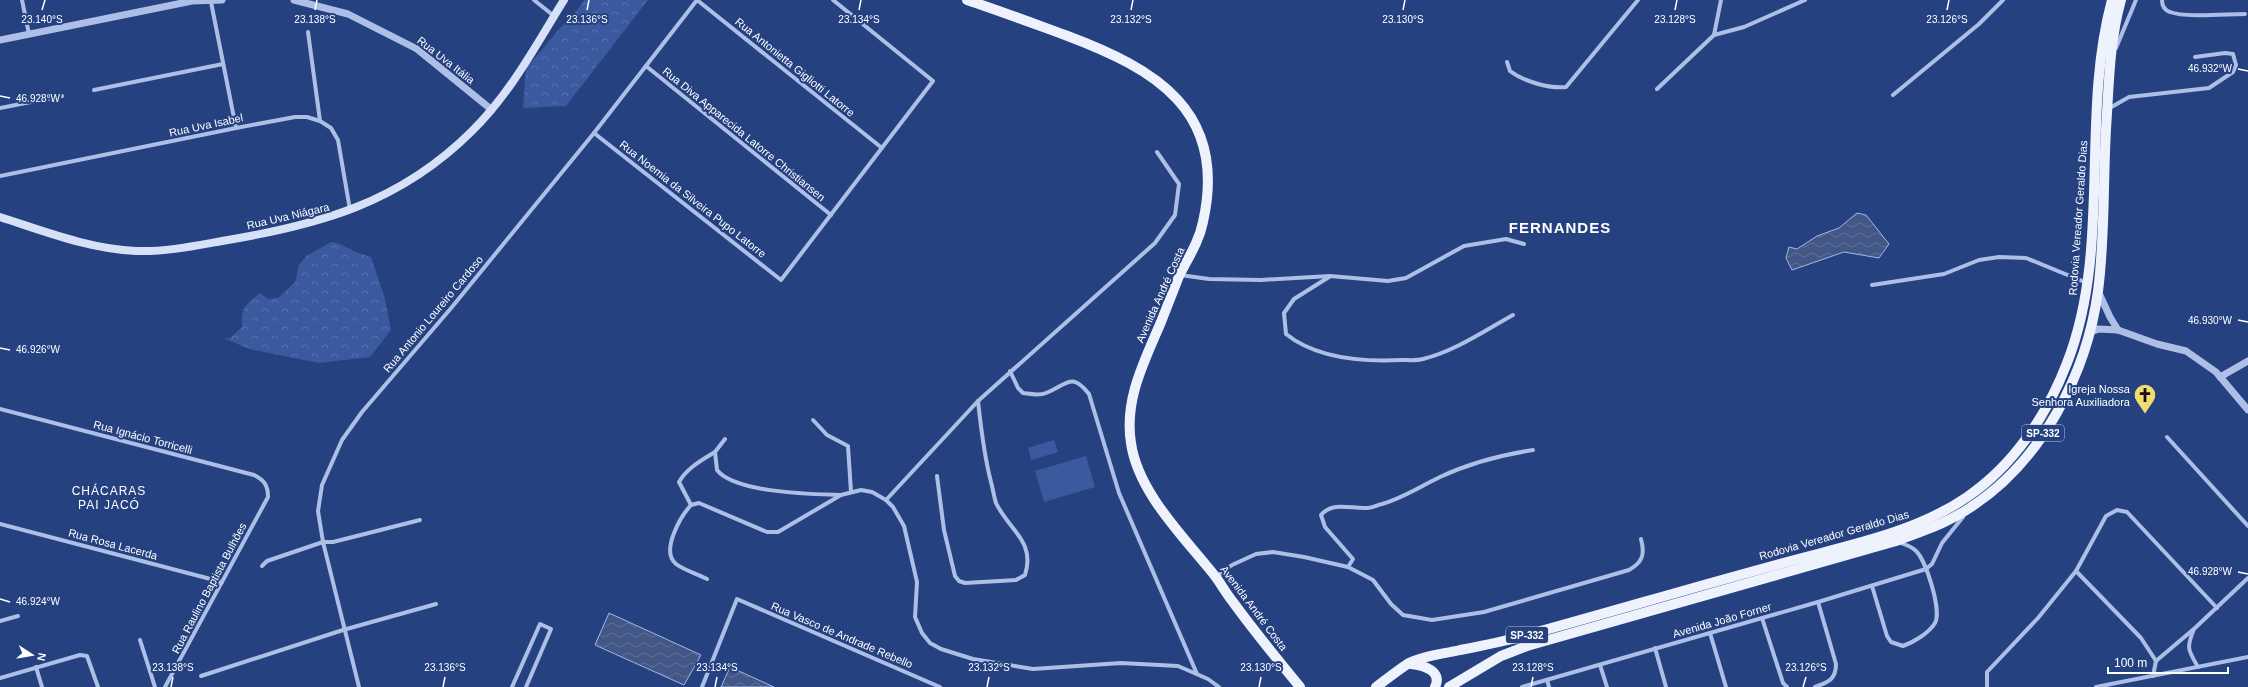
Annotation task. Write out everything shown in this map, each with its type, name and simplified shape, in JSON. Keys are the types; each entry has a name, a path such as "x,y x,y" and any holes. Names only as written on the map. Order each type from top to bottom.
{"main road":[{"name":"Rua Uva Niágara","path":"0,217 95,246 136,251 179,248 264,234 298,227 350,210 385,195 431,166 454,148 492,110 509,87 564,0"},
{"name":"Avenida André Costa","path":"967,0 1079,41 1134,64 1157,79 1190,113 1205,151 1208,185 1202,225 1196,246 1180,275 1132,397 1129,426 1131,445 1135,460 1153,497 1300,687"},
{"name":"Rodovia Vereador Geraldo Dias","path":"1449,687 1501,656 1527,646 1896,541 1943,523 1971,507 1998,487 2037,443 2058,411 2073,380 2089,333 2098,290 2109,67 2118,0"},
{"name":"Rodovia Vereador Geraldo Dias","path":"1376,687 1409,663 1426,657 1520,637 1879,536 1942,512 1968,497 1992,478 2012,457 2042,417 2068,362 2080,325 2088,283 2101,47 2118,0"},
{"path":"1409,663 1422,665 1434,672 1437,680 1435,687"}],"street":[{"path":"22,0 29,34"},
{"path":"0,40 192,1 211,2 222,0"},
{"name":"Rua Uva Itália","path":"294,0 302,0 348,14 417,49 492,110"},
{"path":"534,0 554,16"},
{"name":"Rua Antonio Loureiro Cardoso","path":"359,687 343,630 323,542 318,511 322,485 342,440 362,412 452,307 594,133 697,0"},
{"name":"Rua Antonietta Gigliotti Latorre","path":"697,0 882,148"},
{"path":"831,215 933,81 833,0"},
{"path":"1507,62 1510,71 1525,79 1558,88 1566,87 1638,0"},
{"path":"1714,35 1721,0"},
{"path":"1657,89 1714,35 1744,27 1805,0"},
{"path":"1893,95 1979,24 2002,0"},
{"path":"2109,67 2136,0"},
{"path":"2162,0 2162,5 2168,12 2185,14 2245,14"},
{"path":"211,2 236,128"},
{"path":"308,32 320,121"},
{"path":"2107,109 2128,97 2209,88 2233,72 2236,65 2233,54 2225,53 2195,56"},
{"path":"94,90 223,64"},
{"name":"Rua Diva Apparecida Latorre Christiansen","path":"646,66 831,215"},
{"path":"0,108 62,96"},
{"name":"Rua Uva Isabel","path":"0,176 295,116 307,117 320,121 331,128 338,140 350,210"},
{"name":"Rua Noemia da Silveira Pupo Latorre","path":"594,133 782,280 831,215"},
{"path":"886,500 978,401 1155,243 1175,215 1179,184 1157,152"},
{"path":"1180,275 1209,279 1261,280 1330,276 1388,281 1406,278 1464,246 1506,240 1524,244"},
{"path":"1872,285 1944,274 1979,260 1999,257 2026,258 2088,283"},
{"path":"1330,276 1294,299 1284,313 1286,334 1298,344 1342,358 1383,361 1422,359 1464,343 1513,315"},
{"path":"2098,290 2118,330"},
{"path":"2089,333 2107,328 2118,330 2157,344 2186,351 2202,360 2220,377 2248,410"},
{"path":"2220,377 2248,361"},
{"path":"1010,371 1018,388 1024,393 1045,393 1064,383 1074,380 1081,384 1089,394 1120,493 1197,674"},
{"path":"937,476 944,530 955,576 959,581 965,583 1016,580 1026,576 1028,566 1026,549 1020,534 996,503 983,449 978,401"},
{"name":"Rua Ignácio Torricelli","path":"0,409 254,475 263,480 268,487 268,497"},
{"path":"814,420 827,434 848,446 851,492"},
{"path":"2166,437 2248,526"},
{"path":"690,505 679,482 683,475 696,464 715,452 725,439"},
{"path":"1348,567 1353,559 1325,527 1321,515 1325,510 1338,506 1368,508 1396,500 1441,477 1477,462 1502,454 1534,450"},
{"path":"715,452 716,467 719,473 740,483 768,491 840,495"},
{"path":"706,579 675,563 671,558 672,538 676,525 690,505 699,503 767,532 778,532 840,495 861,490 872,492 886,500 904,526 917,582 915,618 922,633 930,642 941,649 973,660 1033,669 1121,663 1178,666 1197,674 1219,687"},
{"name":"Rua Raulino Baptista Bulhões","path":"165,687 268,497"},
{"path":"1926,568 1932,564 1942,543 1954,526 1971,507"},
{"path":"1987,687 1987,672 2038,618 2076,571 2106,516 2118,510 2127,512 2217,608"},
{"path":"262,566 267,561 323,542 333,542 420,520"},
{"name":"Rua Rosa Lacerda","path":"0,524 222,582"},
{"path":"1216,577 1232,565 1256,554 1273,552 1348,567 1373,580 1391,604 1403,615 1432,620 1484,612 1629,570 1639,564 1641,560 1644,551 1641,539"},
{"path":"1872,586 1887,636 1891,642 1903,646 1919,637 1935,624 1938,618 1938,612 1926,568 1915,550 1896,541"},
{"name":"Avenida João Forner","path":"1522,687 1818,602 1926,568"},
{"path":"2076,571 2141,638 2156,661"},
{"path":"2153,676 2156,661 2195,628 2248,578"},
{"name":"Rua Vasco de Andrade Rebello","path":"702,687 737,599 940,687"},
{"path":"1815,687 1828,683 1833,679 1836,672 1836,664 1818,602"},
{"path":"201,676 343,630 436,604"},
{"path":"0,621 18,616"},
{"path":"1762,618 1783,682 1787,687"},
{"path":"512,687 540,624 551,629 526,687"},
{"path":"2195,628 2188,642 2189,652 2198,667"},
{"path":"1710,633 1726,687"},
{"path":"140,640 155,687"},
{"path":"1655,648 1666,687"},
{"path":"0,678 80,654 87,656 98,687"},
{"path":"2096,687 2248,657"},
{"path":"1600,665 1607,687"},
{"path":"36,667 42,687"},
{"path":"1547,680 1549,687"}],"green space":[{"path":"584,0 648,0 566,106 523,108 526,67 577,10"},
{"path":"332,242 371,257 385,299 391,330 370,357 319,363 249,349 224,338 230,338 242,327 242,315 247,304 260,293 268,299 278,298 295,282 299,265 306,256"},
{"path":"1054,440 1058,452 1031,460 1028,448"},
{"path":"1086,456 1095,487 1044,502 1035,471"}],"water":[{"path":"1857,213 1866,215 1889,244 1879,258 1844,252 1792,270 1786,258 1789,247 1797,249 1817,236 1839,228"},
{"path":"609,613 701,655 684,685 595,645"},
{"path":"730,667 774,687 721,687"}],"place":[{"name":"Igreja Nossa Senhora Auxiliadora","path":"2145,414"}],"district":[{"name":"FERNANDES","path":"1560,228"},
{"name":"CHÁCARAS PAI JACÓ","path":"109,498"}]}
